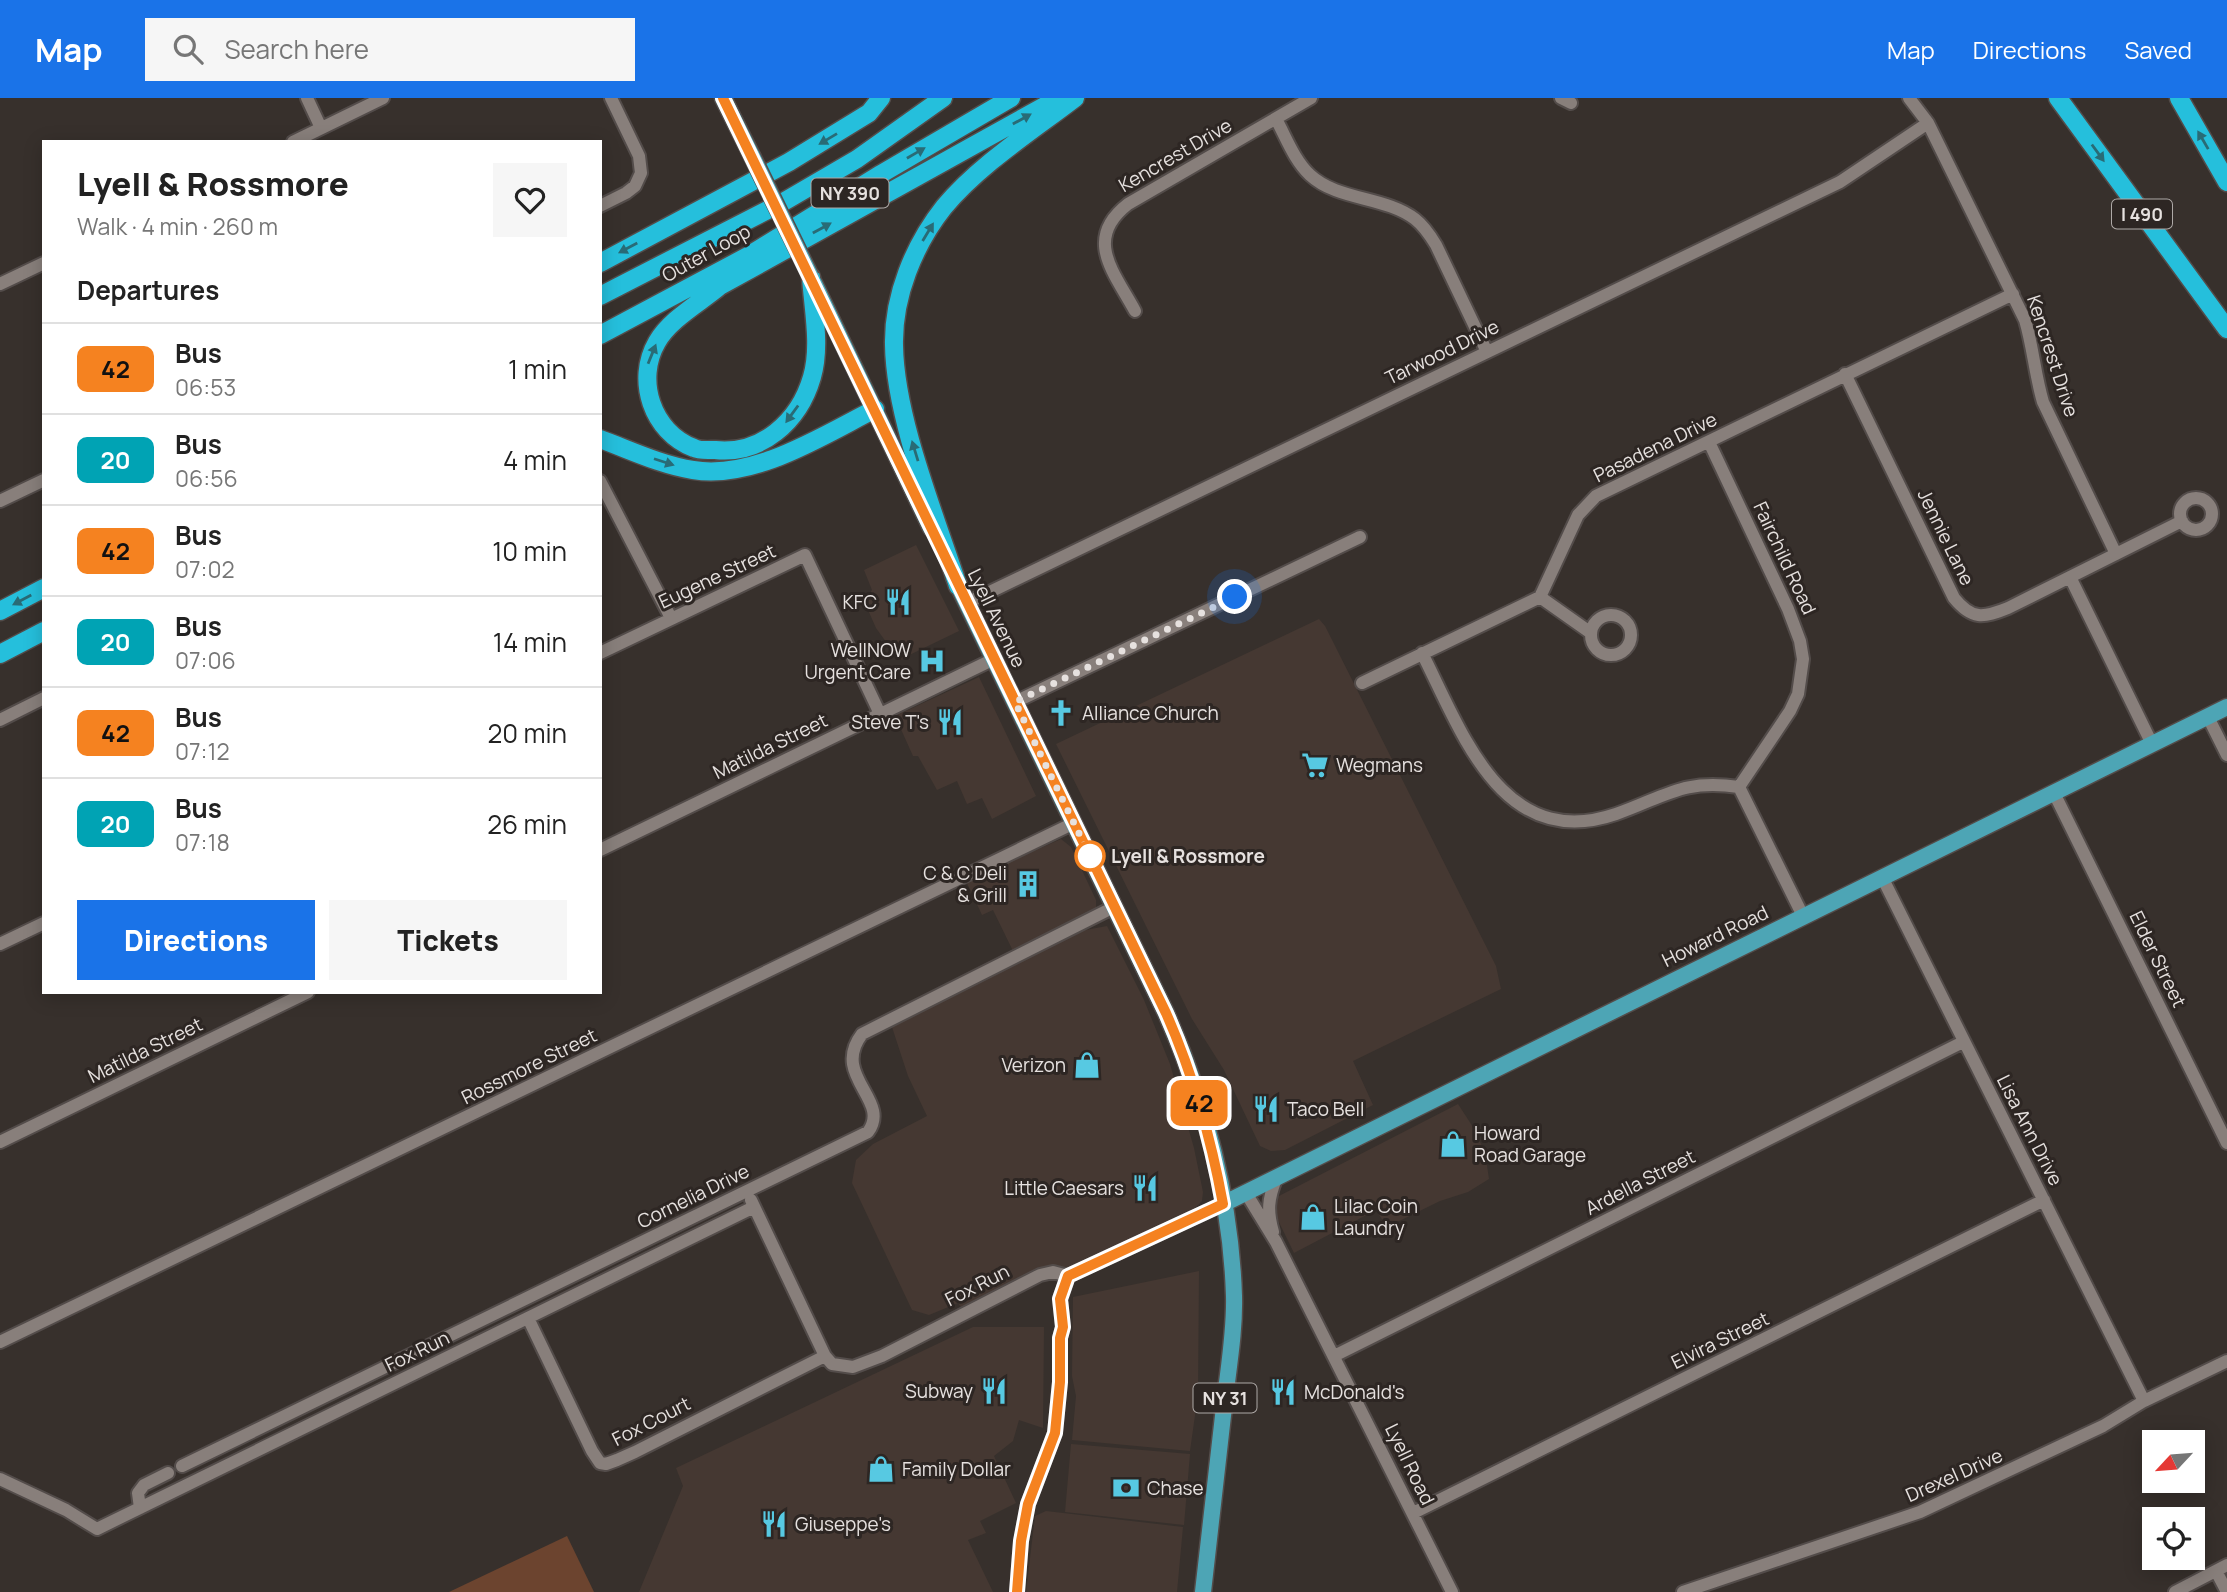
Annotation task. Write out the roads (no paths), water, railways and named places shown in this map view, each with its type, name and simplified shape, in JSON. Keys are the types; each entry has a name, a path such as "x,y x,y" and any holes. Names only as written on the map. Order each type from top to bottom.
{"highway":[{"path":"602,262 789,162 869,113 881,98"},
{"name":"Outer Loop","path":"602,334 748,256 1011,98"},
{"path":"811,277 817,351 812,378 794,413 783,426 767,440 733,453 695,449 673,435 655,416 648,393 647,366 657,341 675,322 720,286 1059,98"},
{"path":"958,586 905,418 894,345 900,297 918,249 945,207 974,177 1074,98"},
{"name":"I 490","path":"2058,98 2227,329"},
{"path":"2179,98 2227,182"},
{"name":"Outer Loop","path":"602,295 785,201 857,159 940,101"},
{"path":"688,287 720,286"},
{"path":"602,440 683,468 718,472 778,456 875,409"},
{"path":"0,611 42,589"},
{"path":"0,654 42,632"}],"main road":[{"name":"Lyell Avenue","path":"723,98 1166,1013 1184,1055 1206,1123 1223,1204"},
{"name":"Howard Road","path":"1223,1204 2227,707"},
{"name":"NY 31","path":"1203,1592 1231,1347 1234,1298 1229,1236 1223,1204"}],"street":[{"path":"307,98 321,128"},
{"path":"297,140 383,98"},
{"path":"602,205 635,186 641,173 639,156 611,98"},
{"name":"Kencrest Drive","path":"1135,311 1108,264 1105,235 1115,214 1311,98"},
{"name":"Kencrest Drive","path":"1909,98 1928,123 2025,320 2032,343 2036,380 2043,402 2116,554"},
{"path":"1276,119 1300,164 1321,183 1414,218 1426,229 1436,244 1487,352"},
{"name":"Tarwood Drive","path":"967,603 1840,182 1928,123"},
{"path":"0,284 42,264"},
{"name":"Pasadena Drive","path":"1540,597 1578,515 1596,496 2013,294"},
{"name":"Jennie Lane","path":"1846,374 1954,598 1965,612 1976,616 1990,615 2070,577"},
{"name":"Fairchild Road","path":"1709,442 1788,609 1800,641 1803,659 1798,694 1790,711 1739,787"},
{"path":"0,501 42,481"},
{"path":"602,485 671,618"},
{"path":"2152,744 2070,577 2182,521"},
{"path":"1015,702 1360,537"},
{"name":"Eugene Street","path":"602,652 805,555 880,714"},
{"path":"1362,683 1540,597 1591,633"},
{"path":"1422,653 1485,773 1506,794 1532,811 1558,820 1582,822 1614,815 1669,791 1693,785 1713,783 1739,787 1803,916"},
{"name":"Matilda Street","path":"602,849 994,659"},
{"path":"0,720 42,699"},
{"path":"2208,717 2227,755"},
{"name":"Elder Street","path":"2054,793 2225,1135"},
{"name":"Rossmore Street","path":"0,1342 1074,823"},
{"name":"Lisa Ann Drive","path":"1882,877 2144,1401"},
{"name":"Cornelia Drive","path":"182,1466 868,1132 874,1124 876,1114 852,1062 852,1051 862,1034 1115,907"},
{"path":"0,944 42,924"},
{"name":"Matilda Street","path":"0,1142 304,994"},
{"name":"Ardella Street","path":"1335,1356 1964,1042"},
{"name":"Lyell Road","path":"1276,1179 1268,1198 1267,1211 1276,1242"},
{"path":"747,1191 825,1356"},
{"name":"Lyell Road","path":"1246,1193 1276,1242 1335,1356 1452,1592"},
{"name":"Elvira Street","path":"1413,1513 2044,1200"},
{"name":"Fox Run","path":"825,1356 832,1364 853,1367 882,1356 1033,1278 1053,1272 1068,1276 1223,1204"},
{"name":"Fox Run","path":"0,1479 66,1510 97,1529 754,1207"},
{"path":"1017,1592 1021,1541 1028,1504 1055,1433 1060,1382 1060,1338 1063,1327 1060,1299 1068,1276"},
{"name":"Fox Court","path":"528,1318 592,1451 600,1463 606,1464 825,1356"},
{"name":"Drexel Drive","path":"1683,1592 1920,1512 2103,1426 2144,1401 2227,1361"},
{"path":"140,1508 138,1493 144,1485 168,1473"},
{"path":"2175,1592 2222,1568 2227,1592"}],"place":[{"name":"KFC","path":"898,602"},
{"name":"WellNOW Urgent Care","path":"932,661"},
{"name":"Alliance Church","path":"1061,713"},
{"name":"Steve T's","path":"950,722"},
{"name":"Wegmans","path":"1315,765"},
{"name":"Lyell & Rossmore","path":"1090,856"},
{"name":"C & C Deli & Grill","path":"1028,884"},
{"name":"Verizon","path":"1087,1065"},
{"name":"Taco Bell","path":"1266,1109"},
{"name":"Howard Road Garage","path":"1453,1144"},
{"name":"Little Caesars","path":"1145,1188"},
{"name":"Lilac Coin Laundry","path":"1313,1217"},
{"name":"Subway","path":"994,1391"},
{"name":"McDonald's","path":"1283,1392"},
{"name":"Family Dollar","path":"881,1469"},
{"name":"Chase","path":"1126,1488"},
{"name":"Giuseppe's","path":"774,1524"}]}
